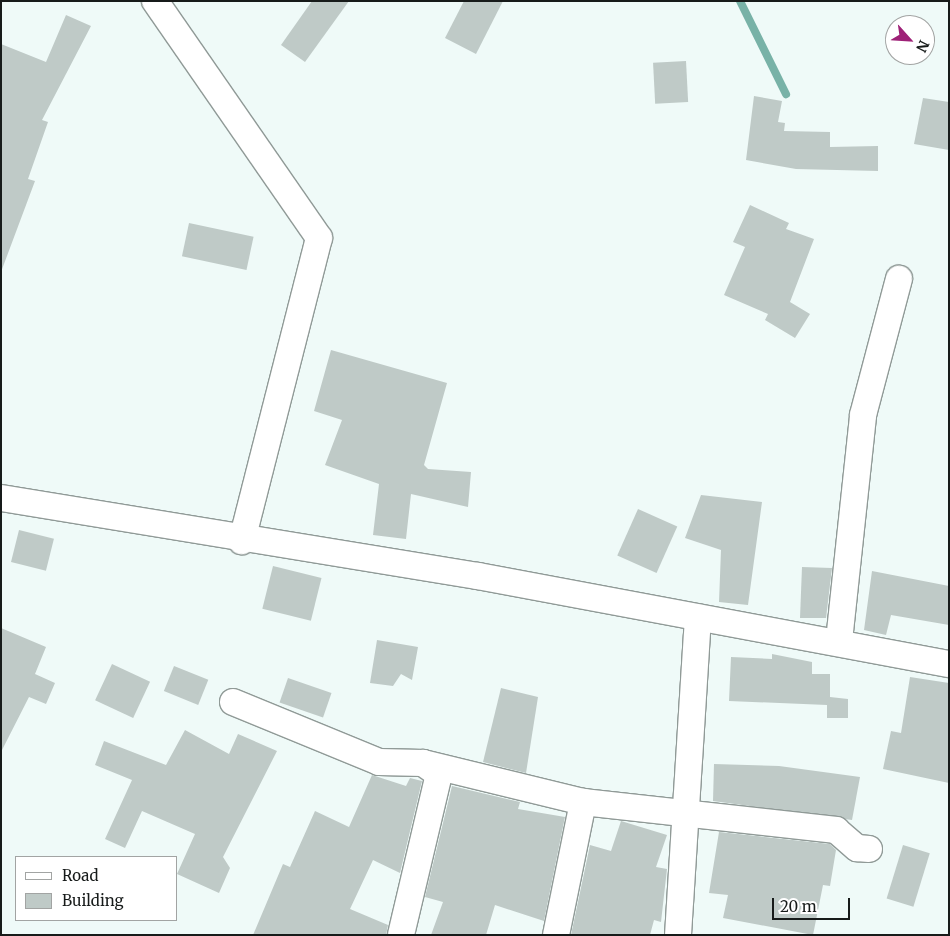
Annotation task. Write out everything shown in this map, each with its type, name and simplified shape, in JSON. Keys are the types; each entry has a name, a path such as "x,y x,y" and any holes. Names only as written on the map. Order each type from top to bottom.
{"street":[{"path":"155,1 319,238 242,541"},
{"path":"839,641 863,415 899,279"},
{"path":"1,498 242,541 478,576 698,618 839,641 949,664"},
{"path":"678,935 684,813 698,618"},
{"path":"233,702 380,762 423,763 583,802 836,830 857,848 870,849"},
{"path":"401,935 439,774 423,763"},
{"path":"556,935 583,802"}],"building":[{"path":"312,1 349,1 305,62 281,45"},
{"path":"464,1 503,1 476,54 445,38"},
{"path":"66,15 91,26 42,120 48,122 28,179 35,181 1,272 1,44 46,62"},
{"path":"686,61 688,102 655,104 653,63"},
{"path":"754,96 782,101 778,122 785,123 784,131 830,132 830,147 878,146 878,171 796,169 746,160"},
{"path":"923,98 949,102 949,150 914,144"},
{"path":"750,205 789,223 786,229 814,239 790,302 810,314 795,338 765,320 768,314 724,295 745,247 733,242"},
{"path":"189,223 254,237 246,270 182,256"},
{"path":"331,350 447,383 424,465 428,469 471,472 468,507 411,494 406,539 373,535 379,484 325,465 342,420 314,411"},
{"path":"701,495 762,502 748,605 719,602 721,550 685,538"},
{"path":"638,509 677,526 657,573 617,556"},
{"path":"19,530 54,539 46,571 11,562"},
{"path":"273,566 322,578 311,621 262,609"},
{"path":"802,567 832,568 826,618 800,618"},
{"path":"872,571 949,586 949,625 891,615 886,635 864,630"},
{"path":"1,628 46,647 35,674 55,683 46,704 29,697 1,752"},
{"path":"377,640 418,647 412,680 401,674 393,686 370,683"},
{"path":"772,654 812,662 812,674 830,674 830,697 848,699 848,718 827,718 827,705 729,701 731,657 772,659"},
{"path":"112,664 150,682 133,718 95,700"},
{"path":"174,666 208,680 198,705 164,691"},
{"path":"910,677 949,683 949,783 883,769 891,731 901,733"},
{"path":"288,678 331,693 323,718 280,703"},
{"path":"501,688 538,697 526,773 483,762"},
{"path":"185,730 229,754 238,734 277,751 223,857 230,868 219,893 178,874 195,834 142,811 125,848 105,839 132,780 95,765 104,741 166,765"},
{"path":"714,764 779,766 860,777 852,820 713,801"},
{"path":"372,775 406,786 410,778 422,781 400,873 373,860 350,909 388,925 386,935 253,935 283,864 290,867 315,811 349,827"},
{"path":"452,786 520,802 518,809 565,817 544,921 495,905 486,935 431,935 443,902 425,897"},
{"path":"621,821 667,835 656,867 667,869 661,922 654,920 650,935 571,935 590,845 611,851"},
{"path":"719,832 830,844 836,850 830,886 823,885 813,935 723,918 728,895 709,893"},
{"path":"903,845 930,853 913,907 887,899"}],"waterway":[{"path":"740,1 786,94"}]}
